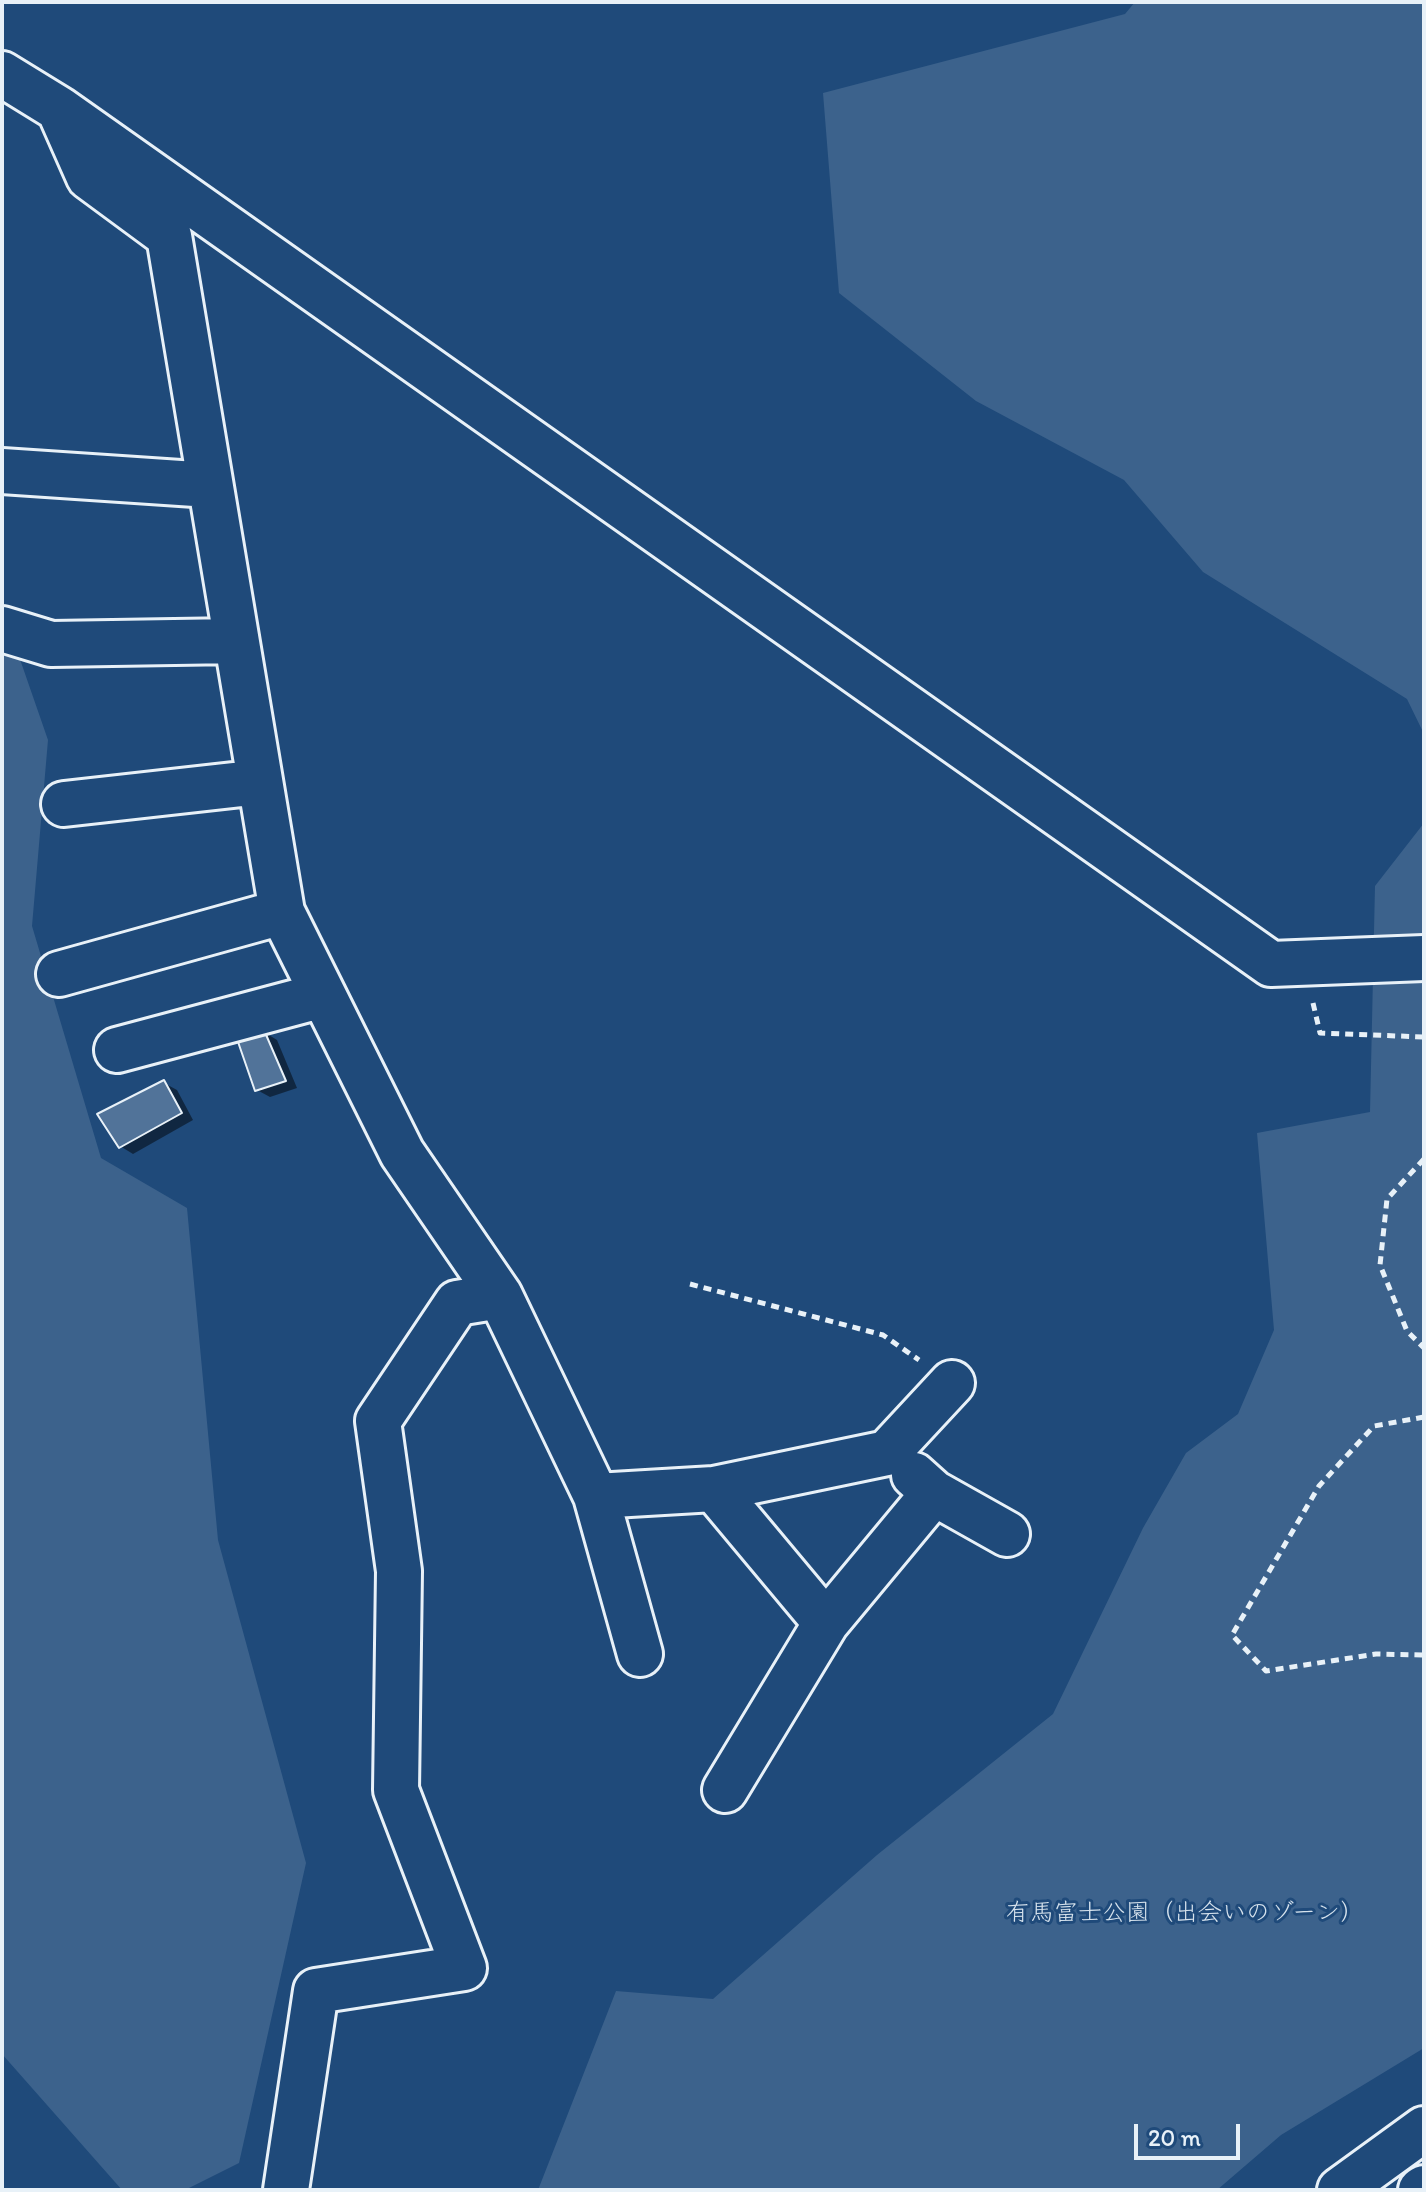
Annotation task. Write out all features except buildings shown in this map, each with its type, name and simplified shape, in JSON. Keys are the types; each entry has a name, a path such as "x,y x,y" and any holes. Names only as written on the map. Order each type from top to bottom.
{"street":[{"path":"2,74 59,109 1271,964 1424,958"},
{"path":"59,109 89,177 169,236 282,912 402,1153 500,1296 596,1496 640,1654"},
{"path":"2,471 210,485"},
{"path":"2,629 51,644 236,641"},
{"path":"64,804 260,782"},
{"path":"59,974 282,912"},
{"path":"117,1050 323,995"},
{"path":"286,2190 316,1991 464,1968 396,1790 399,1571 378,1421 457,1303 500,1296"},
{"path":"596,1496 714,1489 887,1453 952,1383"},
{"path":"887,1453 934,1493 1007,1534"},
{"path":"714,1489 826,1623"},
{"path":"725,1790 826,1623 934,1493"},
{"path":"1340,2190 1424,2129"}],"path":[{"path":"1305,963 1320,1033 1424,1037"},
{"path":"1424,1159 1387,1199 1380,1265 1407,1331 1424,1348"},
{"path":"690,1284 883,1335 952,1383"},
{"path":"1424,1417 1374,1426 1319,1486 1232,1635 1266,1671 1376,1654 1424,1655"}],"green space":[{"path":"1135,2 1424,2 1424,734 1407,699 1203,572 1124,480 976,401 839,293 823,93 1125,14"},
{"path":"2,638 14,642 48,740 32,926 101,1158 187,1208 218,1540 306,1863 239,2163 185,2190 122,2190 2,2054"},
{"name":"有馬富士公園（出会いのゾーン）","path":"1424,823 1424,2048 1281,2135 1217,2190 538,2190 616,1991 713,1999 877,1855 1053,1714 1143,1528 1186,1453 1238,1414 1274,1330 1257,1133 1370,1112 1375,886"}]}
